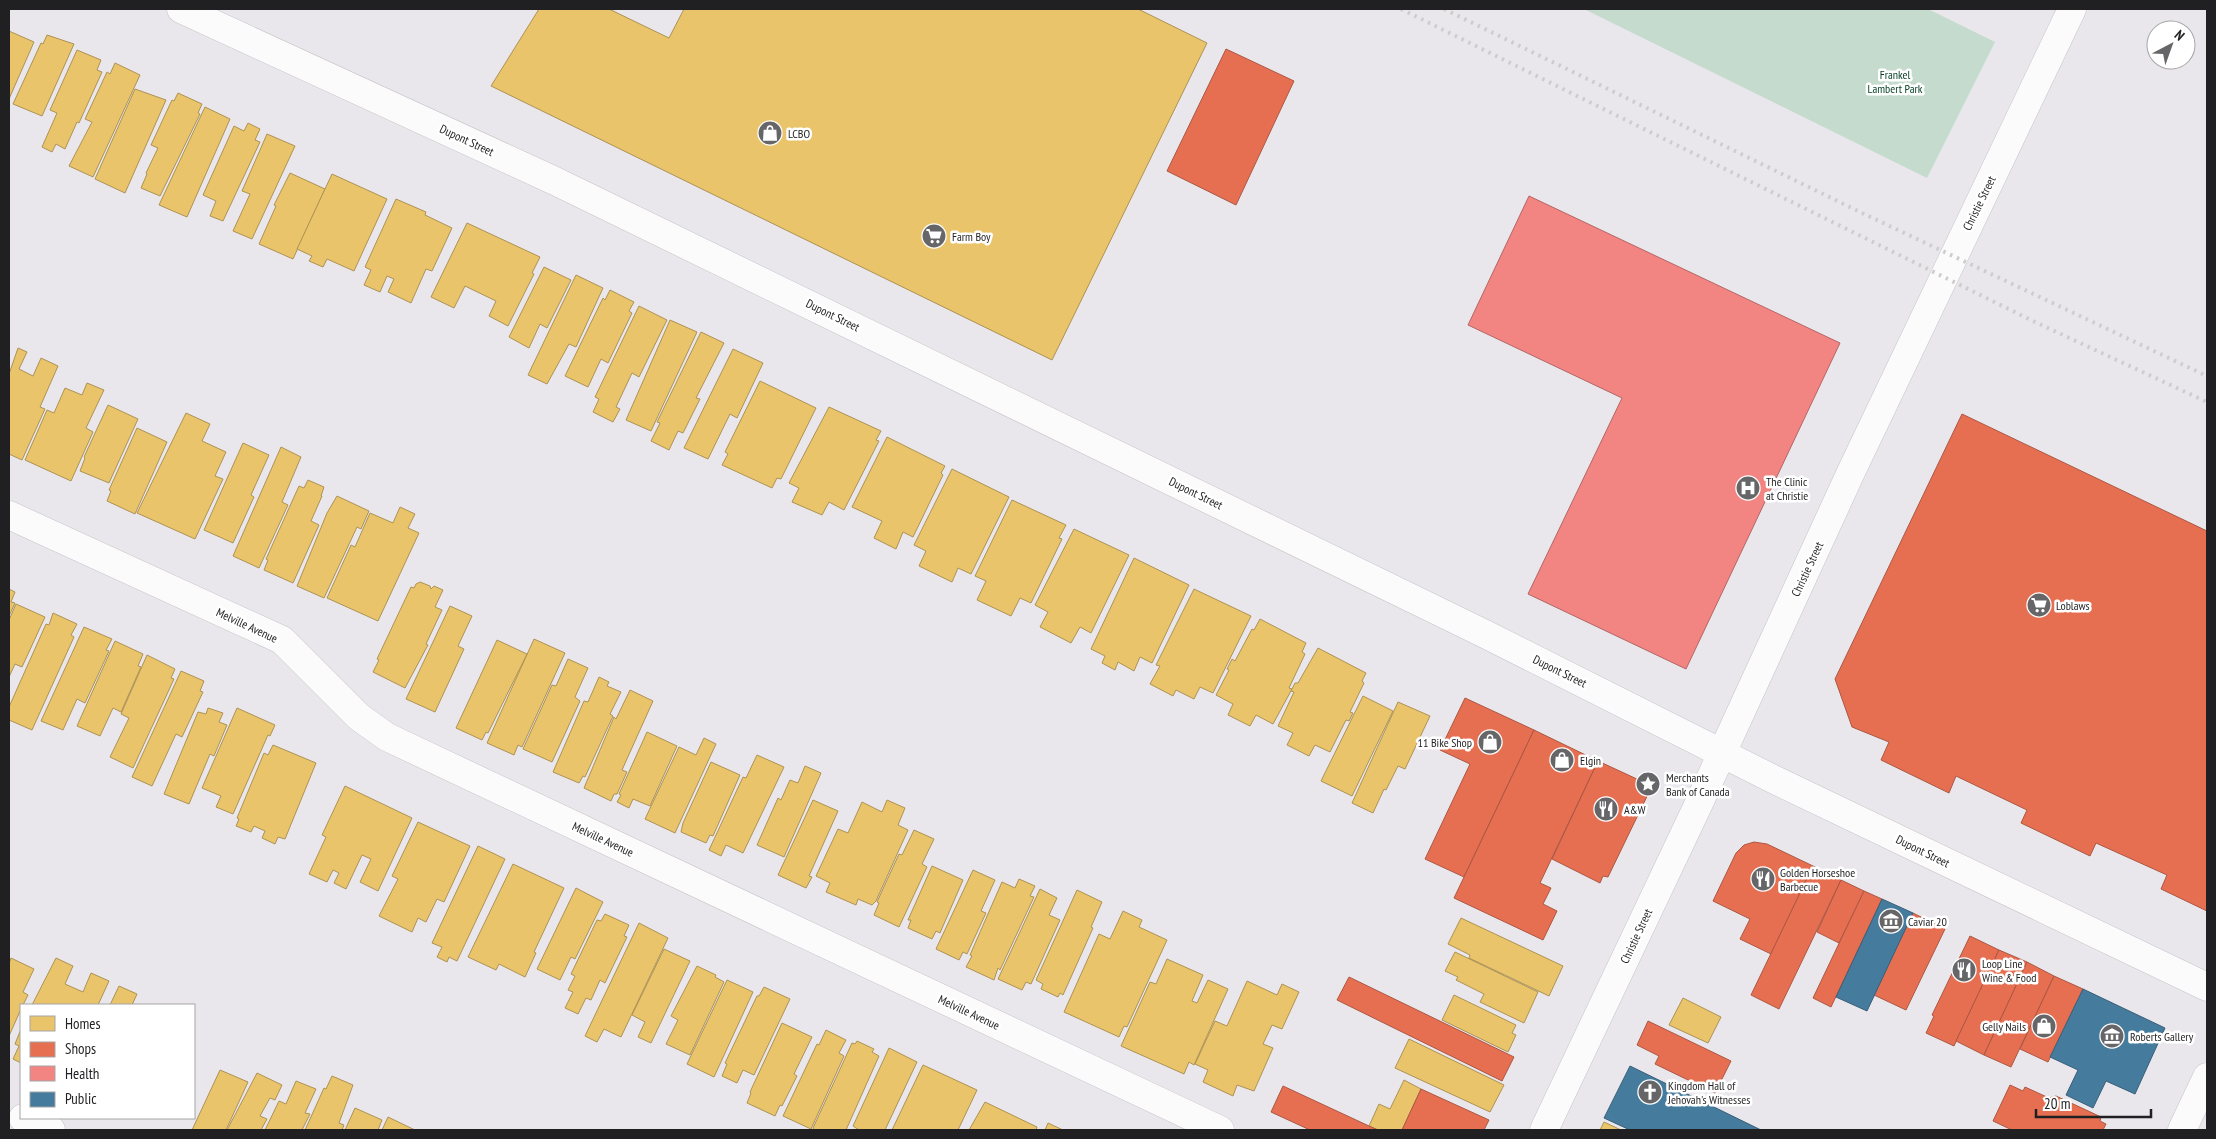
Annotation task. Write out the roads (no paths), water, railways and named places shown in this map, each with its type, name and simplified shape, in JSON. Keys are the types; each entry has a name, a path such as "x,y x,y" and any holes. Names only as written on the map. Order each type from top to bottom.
{"street":[{"name":"Dupont Street","path":"181,9 555,180 916,355 1773,779 2207,987"},
{"name":"Christie Street","path":"1544,1130 1722,753 1851,472 2072,9"},
{"name":"Melville Avenue","path":"9,515 282,640 359,717 387,737 1220,1130"},
{"path":"2182,1130 2207,1077"},
{"path":"26,1119 51,1130"}],"railway":[{"path":"1401,9 2033,321 2207,402"},
{"path":"1444,9 1862,213 2207,376"}],"place":[{"name":"LCBO","path":"770,133"},
{"name":"Farm Boy","path":"934,236"},
{"name":"The Clinic at Christie","path":"1748,488"},
{"name":"Loblaws","path":"2039,605"},
{"name":"11 Bike Shop","path":"1490,742"},
{"name":"Elgin","path":"1562,760"},
{"name":"Merchants Bank of Canada","path":"1648,784"},
{"name":"A&W","path":"1606,809"},
{"name":"Golden Horseshoe Barbecue","path":"1763,879"},
{"name":"Caviar 20","path":"1891,921"},
{"name":"Loop Line Wine & Food","path":"1964,970"},
{"name":"Gelly Nails","path":"2044,1026"},
{"name":"Roberts Gallery","path":"2112,1036"},
{"name":"Kingdom Hall of Jehovah's Witnesses","path":"1650,1092"}],"park label":[{"name":"Frankel Lambert Park","path":"1895,81"}]}
